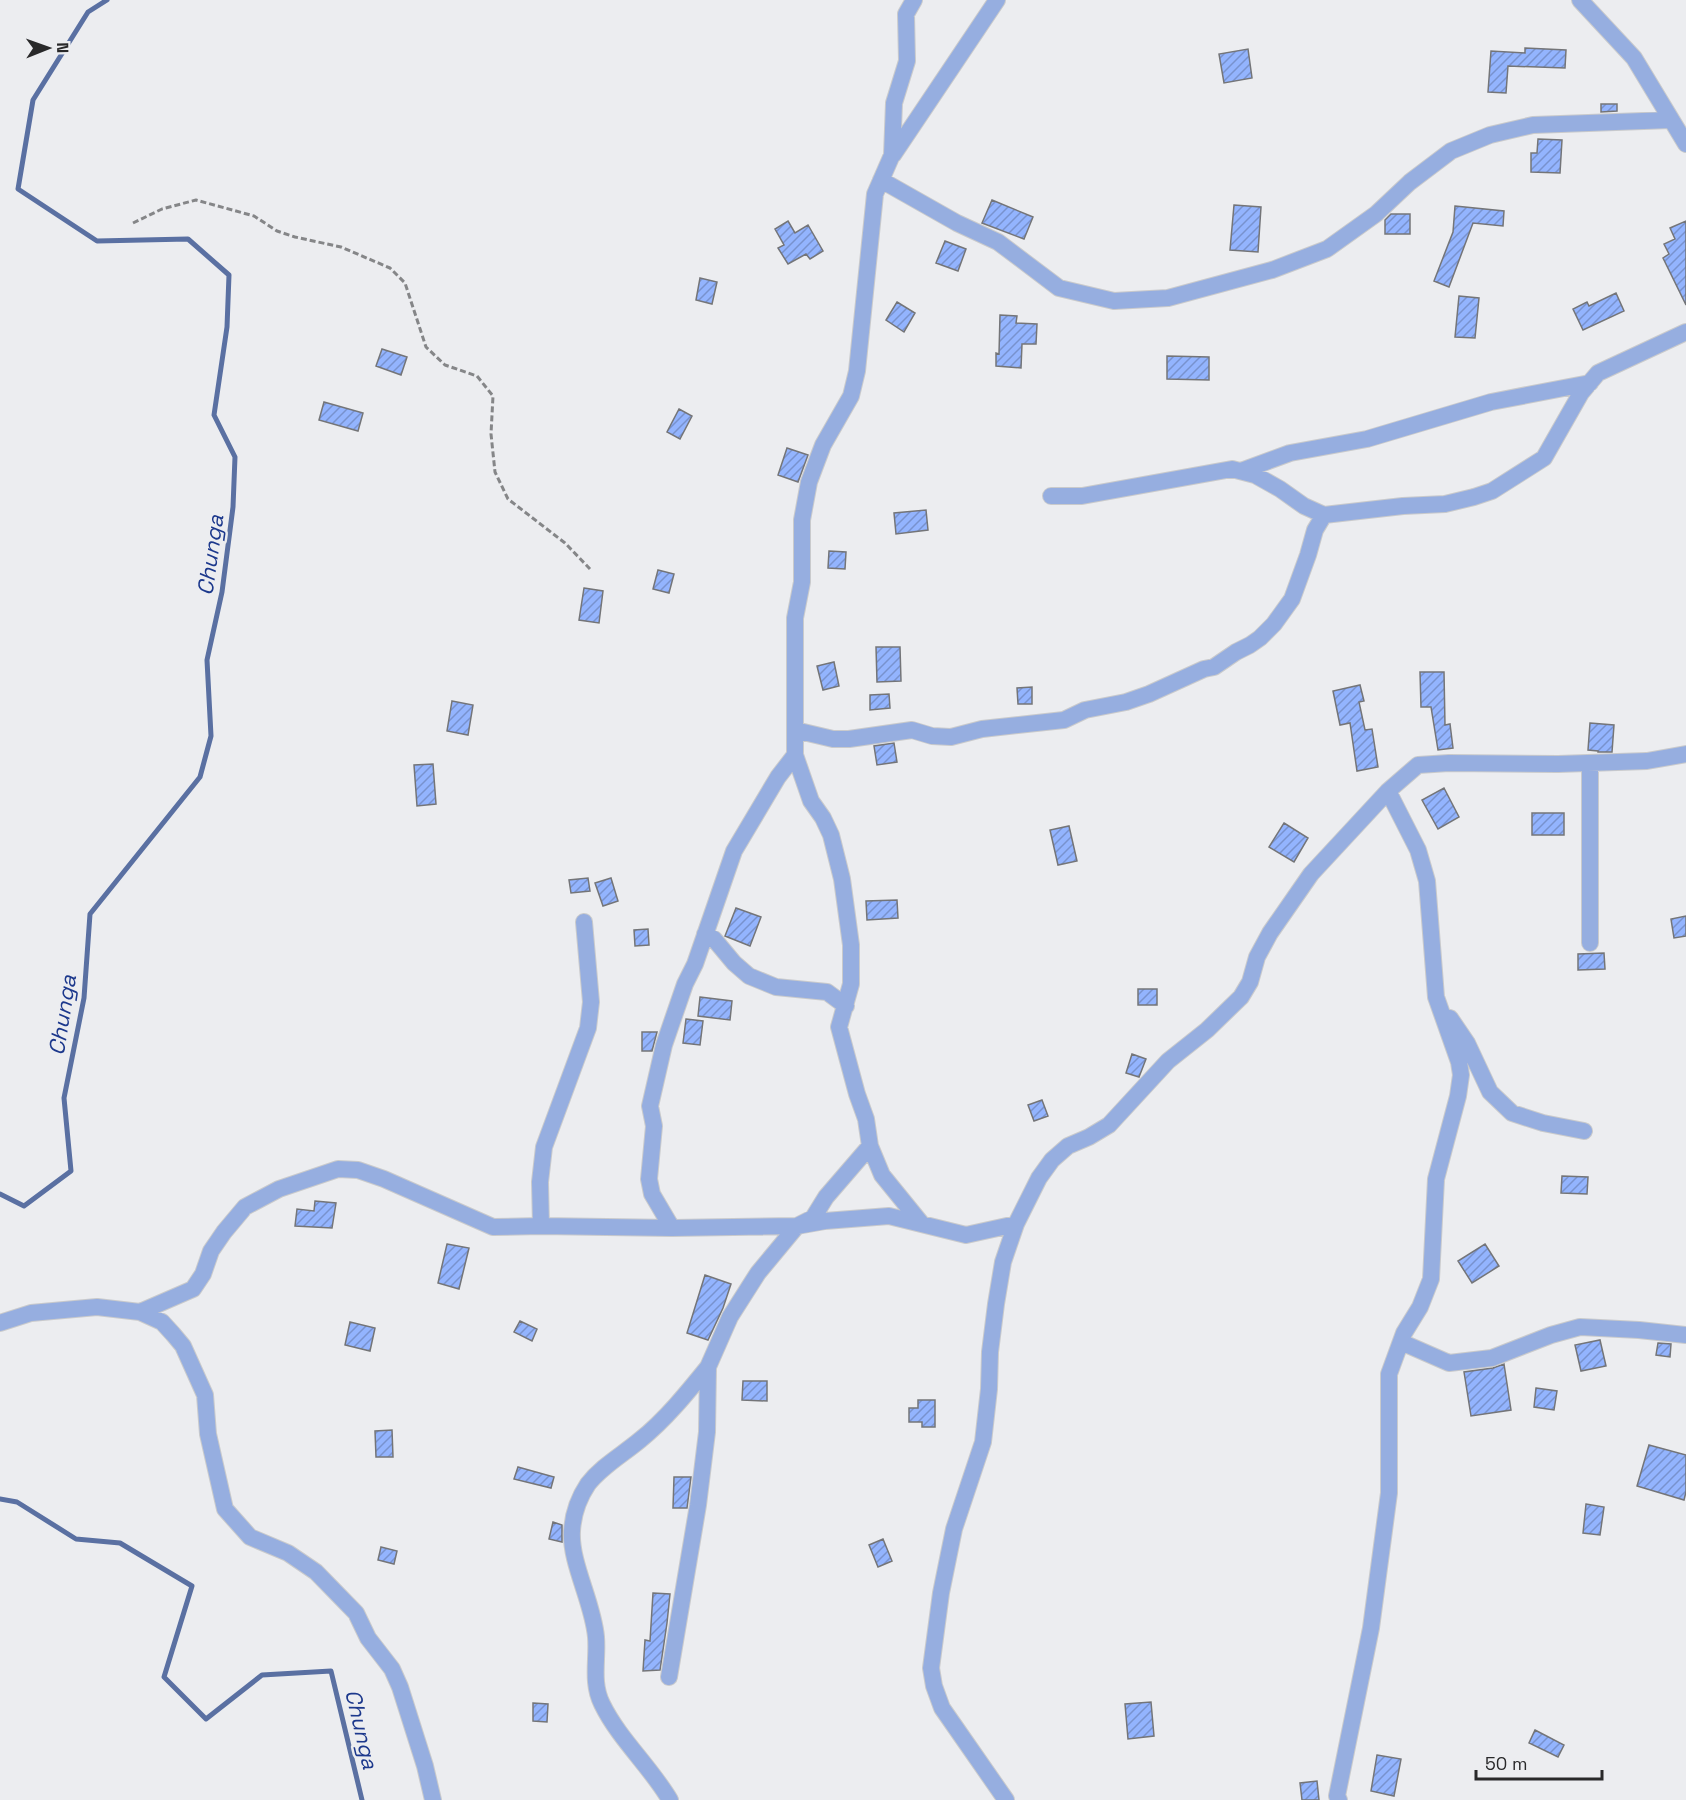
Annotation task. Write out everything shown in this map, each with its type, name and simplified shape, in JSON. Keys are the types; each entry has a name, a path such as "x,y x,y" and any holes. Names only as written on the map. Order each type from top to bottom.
{"street":[{"path":"892,155 894,103 907,62 906,14 914,0"},
{"path":"921,1223 882,1175 870,1146 866,1119 839,1027 851,984 851,945 842,879 831,835 811,801 795,755 795,618 802,582 802,520 809,482 823,445 851,396 857,371 875,194 892,155 997,0"},
{"path":"1580,0 1634,58 1686,144"},
{"path":"881,180 957,223 998,242 1059,288 1114,302 1168,297 1272,270 1327,249 1376,214 1410,182 1451,151 1490,135 1533,125 1671,120"},
{"path":"1051,496 1082,495 1232,469 1255,475 1304,506 1324,514 1445,504 1491,491 1544,458 1581,393 1598,373 1686,332"},
{"path":"1241,471 1290,453 1368,439 1491,402 1590,383"},
{"path":"795,730 833,739 849,739 912,730 932,736 951,737 982,729 1064,720 1084,710 1126,702 1149,694 1204,669 1214,667 1260,638 1274,624 1292,599 1315,530 1324,514"},
{"path":"1006,1800 942,1708 934,1686 931,1668 933,1643 951,1540 983,1442 989,1389 990,1352 1003,1262 1016,1224 1039,1178 1052,1160 1068,1146 1109,1125 1168,1061 1207,1030 1241,997 1250,982 1257,957 1270,933 1311,874 1388,791 1418,765 1590,763 1647,760 1686,754"},
{"path":"672,1228 652,1194 649,1179 654,1126 650,1106 664,1045 734,851 778,777 795,755"},
{"path":"1590,763 1590,943"},
{"path":"1339,1800 1337,1796 1371,1628 1389,1493 1389,1374 1401,1342 1420,1307 1431,1279 1436,1179 1458,1096 1461,1075 1459,1062 1436,997 1427,881 1418,850 1388,791"},
{"path":"541,1226 540,1182 544,1147 588,1028 591,1002 584,922"},
{"path":"705,934 714,939 734,963 749,976 776,987 827,992 846,1006"},
{"path":"1436,997 1467,1043 1490,1092 1512,1113 1544,1123 1584,1131"},
{"path":"670,1800 627,1744 601,1702 595,1678 596,1637 593,1616 578,1569 572,1533 576,1503 590,1483 617,1456 640,1440 690,1390 708,1367 730,1317 746,1290 797,1226 813,1218 826,1197 870,1146"},
{"path":"140,1312 193,1289 203,1274 211,1251 245,1207 279,1189 338,1169 358,1170 384,1179 493,1227 797,1226 825,1221 889,1216 966,1235 1016,1224"},
{"path":"0,1323 31,1313 97,1306 140,1312 162,1322 183,1346 205,1395 208,1434 225,1509 250,1537 288,1553 316,1572 356,1613 368,1638 392,1669 400,1687 425,1766 433,1800"},
{"path":"1401,1342 1449,1363 1492,1358 1551,1335 1580,1327 1686,1335"},
{"path":"669,1677 698,1505 707,1432 708,1367"}],"path":[{"path":"133,223 162,209 196,200 254,216 277,231 341,247 390,268 405,283 426,347 446,365 477,376 493,396 491,434 495,472 508,499 565,543 590,569"}],"building":[{"path":"1525,48 1566,50 1565,68 1508,66 1506,93 1488,92 1491,51 1525,53"},
{"path":"1248,49 1252,78 1224,83 1219,54"},
{"path":"1601,104 1617,104 1617,111 1601,112"},
{"path":"1538,139 1562,140 1560,173 1531,172 1531,153 1537,153"},
{"path":"992,200 1033,217 1024,239 982,223"},
{"path":"1234,205 1261,207 1258,252 1230,250"},
{"path":"1455,206 1504,211 1503,226 1473,223 1449,287 1434,281 1453,232"},
{"path":"1391,214 1410,214 1410,234 1385,234 1385,220"},
{"path":"788,221 795,233 808,225 823,251 810,259 806,254 788,264 778,248 784,245 775,229"},
{"path":"1686,221 1686,305 1663,258 1669,254 1664,244 1675,239 1670,228"},
{"path":"945,241 966,249 958,271 936,263"},
{"path":"700,278 717,282 712,304 696,300"},
{"path":"1616,293 1624,311 1583,330 1573,309 1587,302 1589,306"},
{"path":"1459,296 1479,298 1475,338 1455,337"},
{"path":"897,302 915,313 904,332 886,320"},
{"path":"1000,315 1017,316 1016,323 1037,324 1036,344 1022,344 1021,368 996,366 996,353 999,354"},
{"path":"382,349 407,357 401,375 376,366"},
{"path":"1167,356 1209,357 1209,380 1167,379"},
{"path":"324,402 363,413 358,431 319,420"},
{"path":"679,409 692,416 680,439 667,432"},
{"path":"787,448 808,455 798,482 778,475"},
{"path":"926,510 928,530 896,534 894,513"},
{"path":"829,551 846,552 845,569 828,568"},
{"path":"658,570 674,574 669,593 653,589"},
{"path":"584,588 603,591 599,623 579,620"},
{"path":"876,647 900,647 901,681 877,682"},
{"path":"834,662 839,686 823,690 817,666"},
{"path":"1420,672 1444,672 1445,725 1450,724 1453,748 1438,750 1431,707 1421,707"},
{"path":"1360,685 1364,701 1359,702 1365,730 1372,729 1378,767 1357,771 1350,723 1340,725 1333,691"},
{"path":"1032,687 1032,704 1018,704 1017,688"},
{"path":"889,694 890,708 870,710 870,695"},
{"path":"452,701 473,705 468,735 447,731"},
{"path":"1590,723 1614,725 1612,752 1588,750"},
{"path":"894,743 897,762 877,765 874,746"},
{"path":"433,764 436,804 417,806 414,765"},
{"path":"1444,788 1459,817 1438,829 1422,800"},
{"path":"1532,813 1564,813 1564,835 1532,835"},
{"path":"1284,823 1308,838 1294,862 1269,847"},
{"path":"1069,826 1077,861 1058,865 1050,830"},
{"path":"588,878 590,891 571,893 569,880"},
{"path":"611,878 618,901 603,906 595,883"},
{"path":"897,900 898,918 867,920 866,901"},
{"path":"736,908 761,917 750,946 725,936"},
{"path":"1686,916 1686,936 1674,938 1671,919"},
{"path":"648,929 649,945 635,946 634,930"},
{"path":"1604,953 1605,969 1578,970 1578,954"},
{"path":"1138,989 1157,989 1157,1005 1138,1005"},
{"path":"700,997 732,1001 730,1020 698,1016"},
{"path":"686,1019 703,1021 700,1045 683,1043"},
{"path":"642,1032 657,1032 652,1051 642,1051"},
{"path":"1132,1054 1146,1059 1139,1077 1126,1073"},
{"path":"1042,1100 1048,1116 1034,1121 1028,1105"},
{"path":"1562,1176 1588,1177 1587,1194 1561,1193"},
{"path":"315,1201 336,1203 332,1228 295,1226 297,1209 314,1211"},
{"path":"447,1244 469,1248 459,1289 438,1283"},
{"path":"1485,1244 1499,1266 1472,1283 1458,1261"},
{"path":"705,1275 731,1284 708,1340 687,1333"},
{"path":"520,1321 537,1329 532,1341 514,1332"},
{"path":"350,1322 375,1328 370,1351 345,1345"},
{"path":"1600,1340 1606,1366 1581,1371 1575,1345"},
{"path":"1658,1343 1671,1344 1670,1357 1656,1355"},
{"path":"1504,1364 1511,1410 1471,1416 1464,1372"},
{"path":"743,1381 767,1381 767,1401 742,1400"},
{"path":"1536,1388 1557,1391 1554,1410 1534,1407"},
{"path":"918,1400 935,1400 935,1427 922,1427 922,1422 909,1422 909,1408 918,1408"},
{"path":"392,1430 393,1457 376,1457 375,1431"},
{"path":"1649,1445 1686,1455 1684,1500 1637,1486"},
{"path":"518,1467 554,1477 551,1488 514,1479"},
{"path":"674,1477 691,1477 687,1508 673,1508"},
{"path":"1586,1504 1604,1507 1600,1535 1583,1533"},
{"path":"553,1522 562,1525 562,1542 549,1539"},
{"path":"883,1539 892,1561 878,1567 869,1545"},
{"path":"381,1547 397,1551 394,1564 378,1560"},
{"path":"653,1593 670,1594 667,1623 660,1670 643,1671 645,1640 650,1641"},
{"path":"1151,1702 1154,1736 1128,1739 1125,1704"},
{"path":"533,1703 548,1704 547,1722 533,1721"},
{"path":"1535,1730 1564,1745 1558,1757 1529,1743"},
{"path":"1377,1755 1401,1759 1394,1796 1371,1791"},
{"path":"1317,1781 1319,1800 1302,1800 1300,1783"}],"waterway":[{"name":"Chunga","path":"0,1194 24,1206 71,1171 64,1098 84,998 90,914 200,777 211,736 207,660 222,592 233,507 235,457 214,415 227,327 229,275 188,239 97,241 18,189 33,100 88,12 107,0"},
{"name":"Chunga","path":"0,1499 17,1502 76,1539 120,1543 192,1586 164,1677 206,1719 262,1675 331,1671 362,1800"}]}
